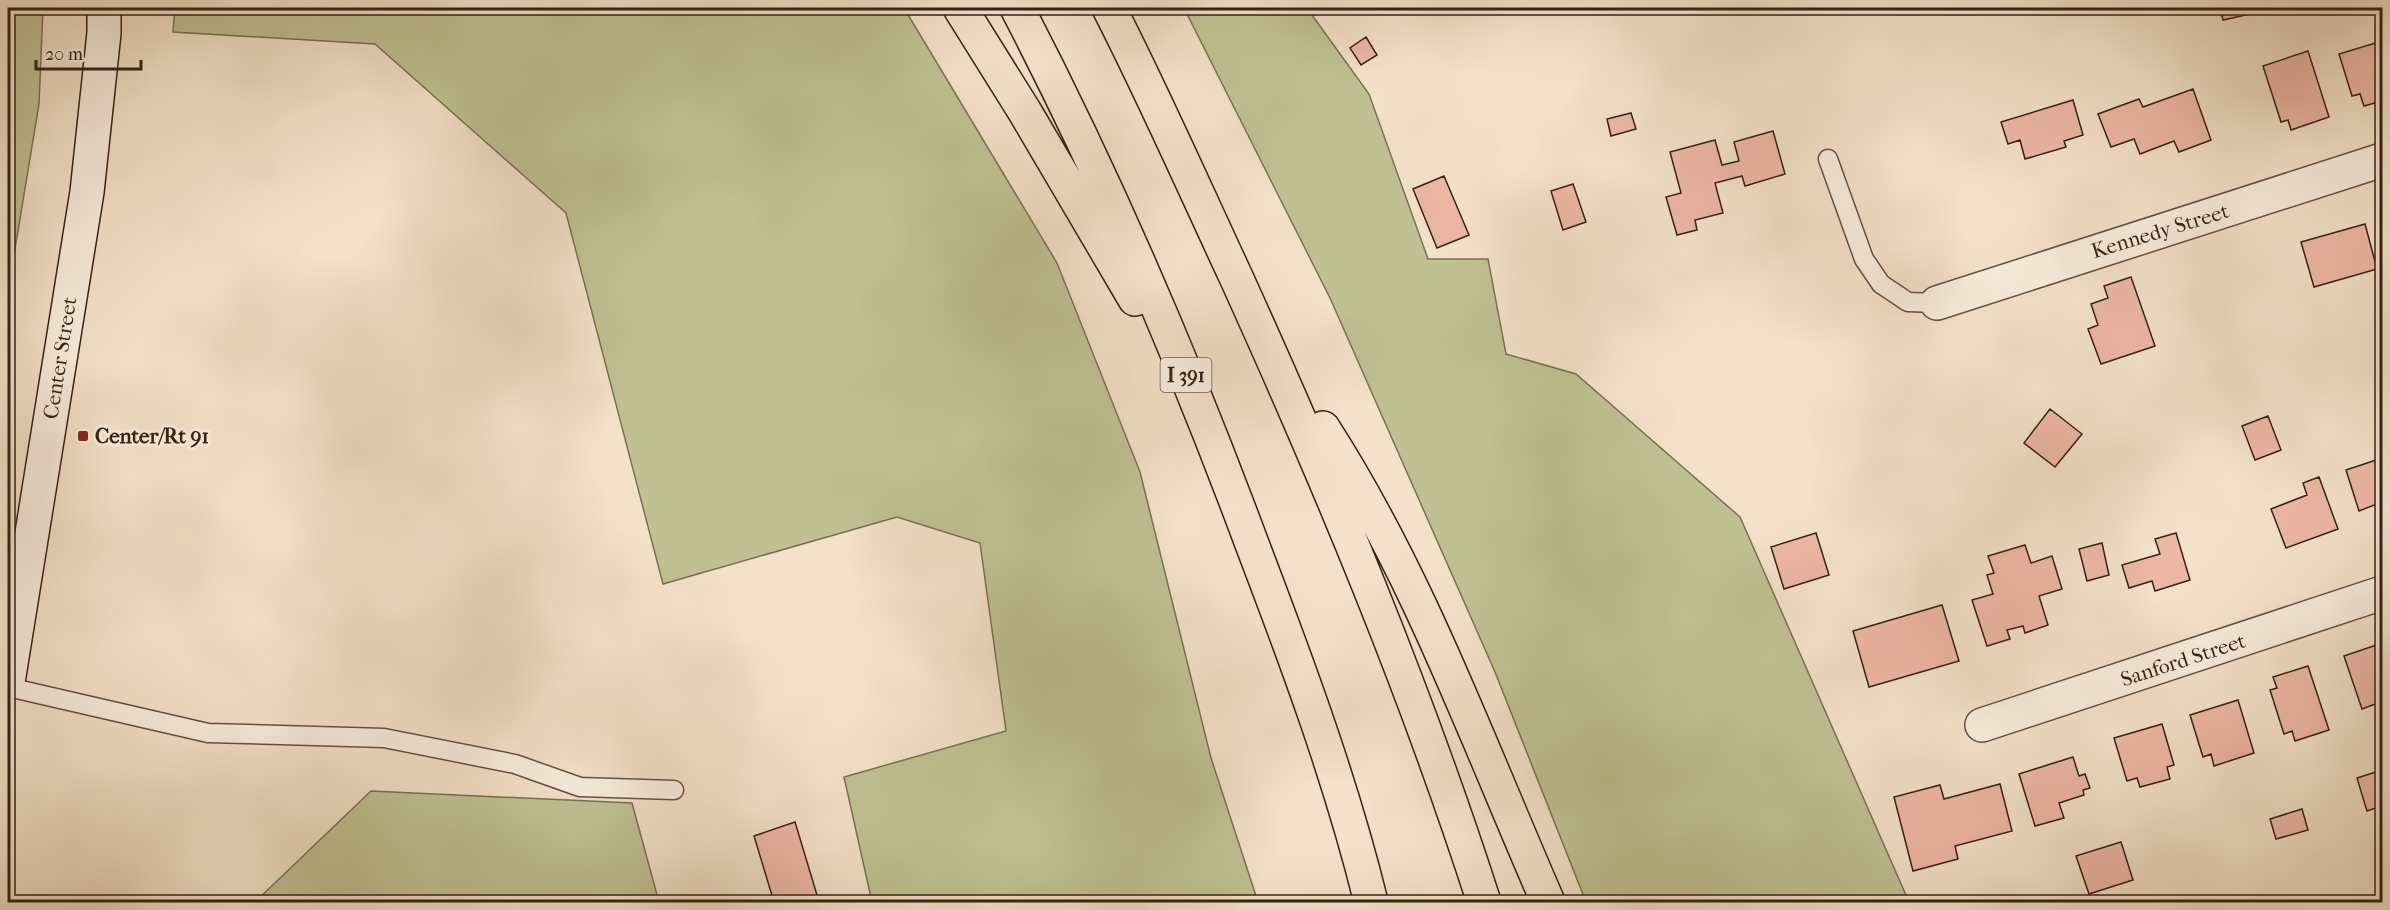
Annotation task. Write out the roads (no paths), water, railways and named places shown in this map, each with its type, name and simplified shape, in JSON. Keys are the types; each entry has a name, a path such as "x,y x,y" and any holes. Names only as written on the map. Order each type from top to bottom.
{"highway":[{"path":"960,8 1025,112 1199,407"},
{"name":"I 391","path":"1017,8 1070,110 1199,407 1264,573 1328,754"},
{"path":"1109,8 1163,118 1319,461 1409,686 1484,903"},
{"path":"1262,334 1331,441 1394,553 1430,625 1548,903"},
{"path":"1328,754 1356,903"},
{"path":"1328,754 1371,903"}],"street":[{"name":"Center Street","path":"8,682 87,192 106,16"},
{"name":"Kennedy Street","path":"1937,303 2382,160"},
{"name":"Sanford Street","path":"1982,725 2382,593"}],"lane":[{"path":"1828,159 1864,259 1881,285 1908,302 1937,303"},
{"path":"8,687 208,733 384,738 515,764 580,787 674,790"}],"place":[{"name":"Center/Rt 91","path":"83,436"}]}
